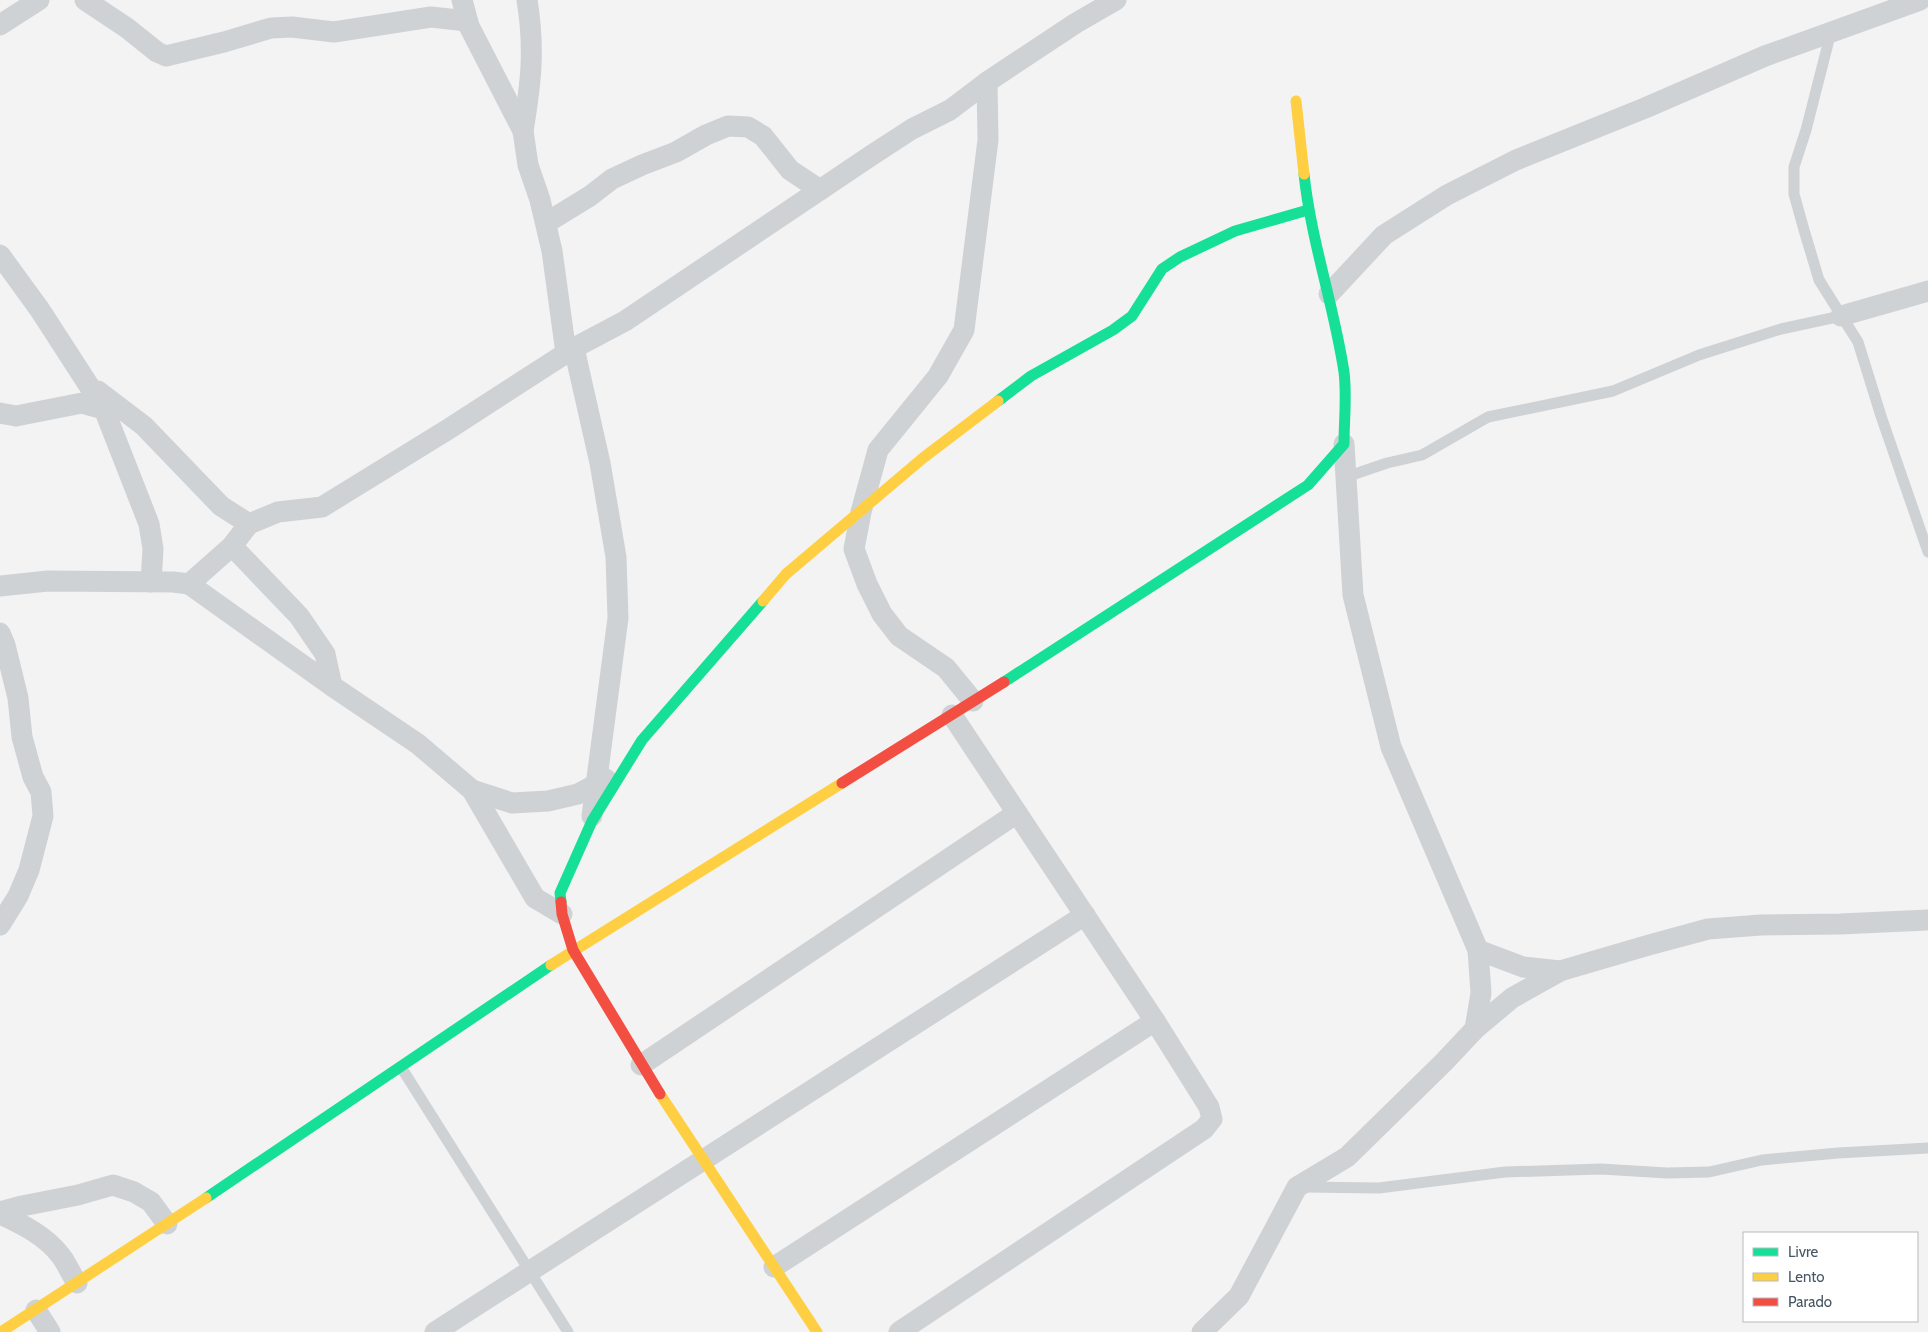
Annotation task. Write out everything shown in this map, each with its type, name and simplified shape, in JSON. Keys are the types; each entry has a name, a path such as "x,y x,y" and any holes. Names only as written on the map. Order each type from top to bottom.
{"street":[{"path":"0,25 39,0"},
{"path":"85,0 127,28 157,52 166,56 271,28 292,27 334,32 431,17 467,21"},
{"path":"462,0 467,21 523,131"},
{"path":"527,0 533,53 523,131 528,165 546,223 570,350 600,463 616,557 618,618 592,821"},
{"path":"189,584 232,546 249,524 278,512 322,506 448,430 570,350 625,321 912,129 950,110 987,82 1076,23 1116,0"},
{"path":"1329,294 1384,234 1446,195 1516,160 1645,108 1765,56 1920,0"},
{"path":"973,701 946,668 899,636 882,614 854,549 861,512 878,450 938,376 964,330 988,140 987,82"},
{"path":"1296,101 1308,210 1329,294 1344,374 1344,444 1353,595 1391,746 1478,950 1481,993 1475,1029"},
{"path":"546,223 590,196 612,179 676,152 706,135 728,126 748,127 763,136 790,170 820,190"},
{"path":"817,1332 641,1065 573,950 562,914 560,893 592,821 642,740 786,574 923,458 1031,376 1113,330 1132,316 1162,269 1180,257 1235,231 1308,210"},
{"path":"0,255 40,310 104,408 149,524 153,549 151,582"},
{"path":"1840,316 1928,291"},
{"path":"89,384 144,426 221,506 249,524"},
{"path":"0,412 16,416 82,403 104,408"},
{"path":"1,1332 167,1224 573,950 952,715 1308,485 1344,444"},
{"path":"232,546 299,616 325,654 332,686"},
{"path":"0,586 48,581 189,584 332,686 418,744 472,790 535,898 562,914"},
{"path":"0,633 5,644 18,698 22,736 33,777 42,792 43,816 29,870 18,896 0,925"},
{"path":"899,1332 1204,1129 1212,1119 1210,1107 1155,1021 952,715"},
{"path":"472,790 512,803 548,801 578,794 622,770"},
{"path":"641,1065 1017,813"},
{"path":"434,1332 1085,915"},
{"path":"1202,1332 1239,1296 1297,1187 1347,1157 1475,1029 1512,998 1560,971 1649,944 1708,930 1761,925 1928,920"},
{"path":"1478,950 1523,967 1560,971"},
{"path":"774,1267 1155,1021"},
{"path":"0,1213 22,1206 78,1196 113,1185 134,1192 151,1202 167,1224"},
{"path":"0,1213 46,1242 60,1255 77,1283"},
{"path":"36,1310 50,1332"}],"lane":[{"path":"1831,32 1806,130 1794,166 1794,194 1819,280 1858,342 1881,416 1927,545"},
{"path":"1346,477 1387,463 1422,455 1488,417 1613,391 1698,355 1781,329 1840,316"},
{"path":"401,1067 568,1332"},
{"path":"1297,1187 1379,1188 1505,1172 1601,1169 1667,1173 1709,1172 1762,1160 1838,1153 1928,1148"}],"traffic: fast":[{"path":"1004,682 1308,485 1344,444 1344,372 1335,322 1312,224 1304,174"},
{"path":"998,401 1031,376 1113,330 1132,316 1162,269 1180,257 1235,231 1308,210"},
{"path":"561,902 560,893 592,821 642,740 763,601"},
{"path":"206,1198 551,965"}],"traffic: slow":[{"path":"1296,101 1304,174"},
{"path":"763,601 786,574 923,458 998,401"},
{"path":"551,965 842,783"},
{"path":"660,1094 817,1332"},
{"path":"1,1332 206,1198"}],"traffic: jam":[{"path":"842,783 1004,682"},
{"path":"561,902 562,914 573,950 660,1094"}]}
